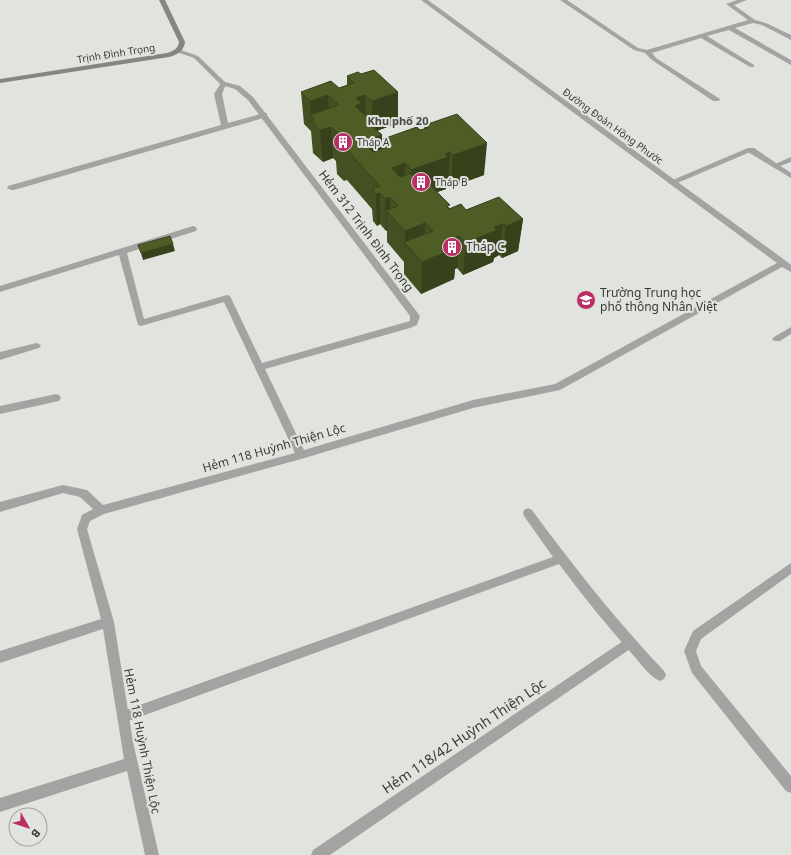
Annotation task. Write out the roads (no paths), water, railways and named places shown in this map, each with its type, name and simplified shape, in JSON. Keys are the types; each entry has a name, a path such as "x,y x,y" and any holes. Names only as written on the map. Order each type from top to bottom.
{"street":[{"path":"162,0 182,42 182,47 178,51 196,57 223,84 218,94 225,126"},
{"name":"Đường Đoàn Hồng Phước","path":"424,0 787,266"},
{"path":"563,0 636,49 647,52 654,59 716,99"},
{"path":"744,0 730,4 753,21 764,24 791,38"},
{"path":"647,52 753,21"},
{"path":"730,28 791,63"},
{"path":"702,36 752,66"},
{"name":"Trịnh Đình Trọng","path":"0,81 169,55 178,51"},
{"name":"Hẻm 312 Trịnh Đình Trọng","path":"223,84 234,85 242,88 264,115 414,316 414,323 407,326 259,367"},
{"path":"11,188 264,115"},
{"path":"672,182 751,150 791,176"},
{"path":"775,166 791,159"},
{"path":"0,289 193,229"},
{"path":"122,251 141,323 227,298 301,455"},
{"name":"Hẻm 118 Huỳnh Thiện Lộc","path":"152,855 131,763 108,622 82,529 86,518 101,510 301,455 473,404 557,387 787,266"},
{"path":"778,339 791,330"},
{"path":"0,356 36,346"},
{"path":"0,410 56,398"},
{"path":"0,507 63,489 83,494 101,510"},
{"path":"528,513 560,559 629,643 660,674"},
{"path":"123,717 560,559"},
{"path":"791,568 697,635 690,651 696,669 791,786"},
{"path":"0,657 108,622"},
{"name":"Hẻm 118/42 Huỳnh Thiện Lộc","path":"318,855 629,643"},
{"path":"0,805 131,763"}],"place":[{"name":"Tháp A","path":"343,142"},
{"name":"Tháp B","path":"421,182"},
{"name":"Tháp C","path":"452,247"},
{"name":"Trường Trung học phổ thông Nhân Việt","path":"586,300"}],"district":[{"name":"Khu phố 20","path":"398,121"}]}
